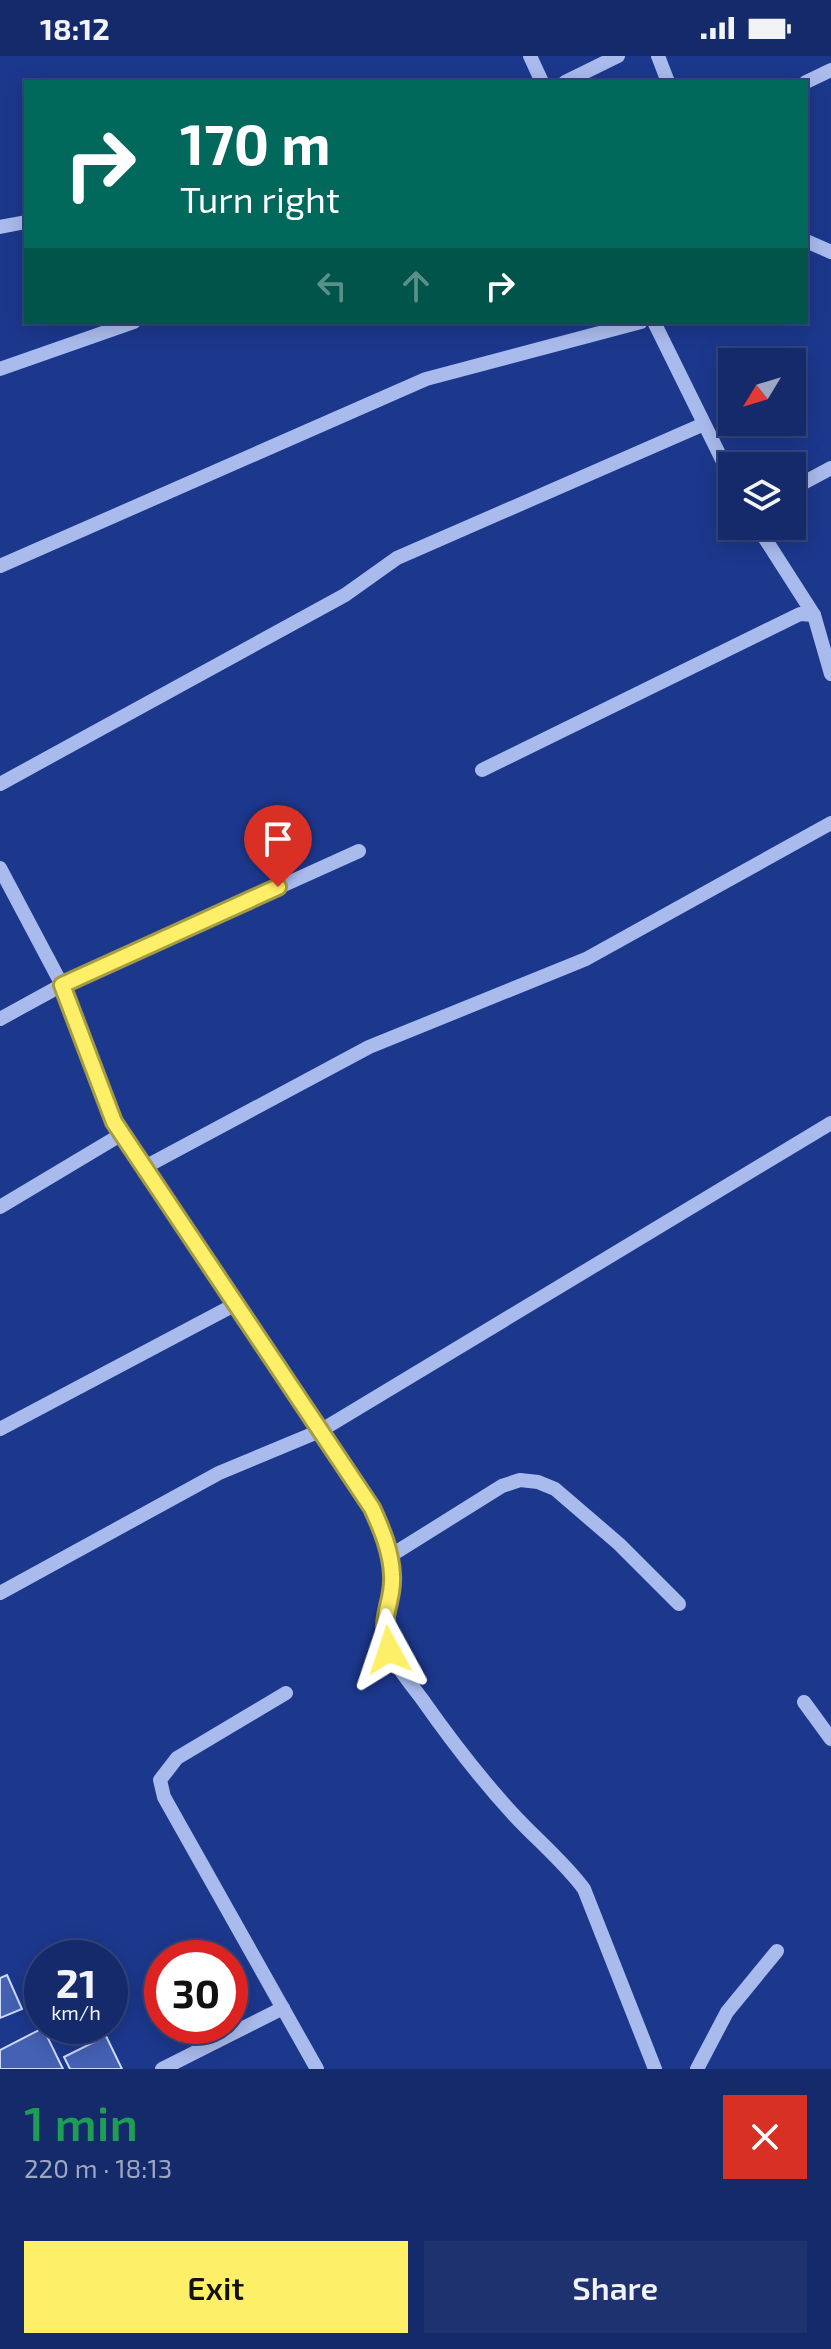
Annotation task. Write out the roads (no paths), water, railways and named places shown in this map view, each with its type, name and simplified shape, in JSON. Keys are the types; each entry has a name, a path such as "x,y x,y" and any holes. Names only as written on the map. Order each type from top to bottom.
{"street":[{"path":"530,56 541,80"},
{"path":"658,56 667,80"},
{"path":"569,80 613,57"},
{"path":"808,81 831,70"},
{"path":"0,227 24,222"},
{"path":"808,242 831,252"},
{"path":"0,369 128,324"},
{"path":"0,566 426,379 633,324"},
{"path":"655,324 718,452"},
{"path":"0,784 345,595 397,558 704,424"},
{"path":"806,481 831,468"},
{"path":"766,540 814,615 831,674"},
{"path":"482,770 800,614 814,615"},
{"path":"145,1167 369,1047 586,959 831,823"},
{"path":"0,1019 62,985 359,851"},
{"path":"0,868 62,985 114,1122 372,1508 390,1556 393,1578 384,1618 389,1650 482,1779 515,1817 567,1866 584,1889 655,2069"},
{"path":"0,1593 219,1473 320,1431 831,1123"},
{"path":"0,1207 122,1134"},
{"path":"0,1429 236,1304"},
{"path":"390,1556 502,1486 520,1480 538,1482 555,1489 619,1544 679,1604"},
{"path":"286,1693 177,1758 160,1780 164,1797 317,2069"},
{"path":"804,1702 831,1739"},
{"path":"697,2069 727,2012 777,1951"},
{"path":"162,2069 283,2008"}]}
